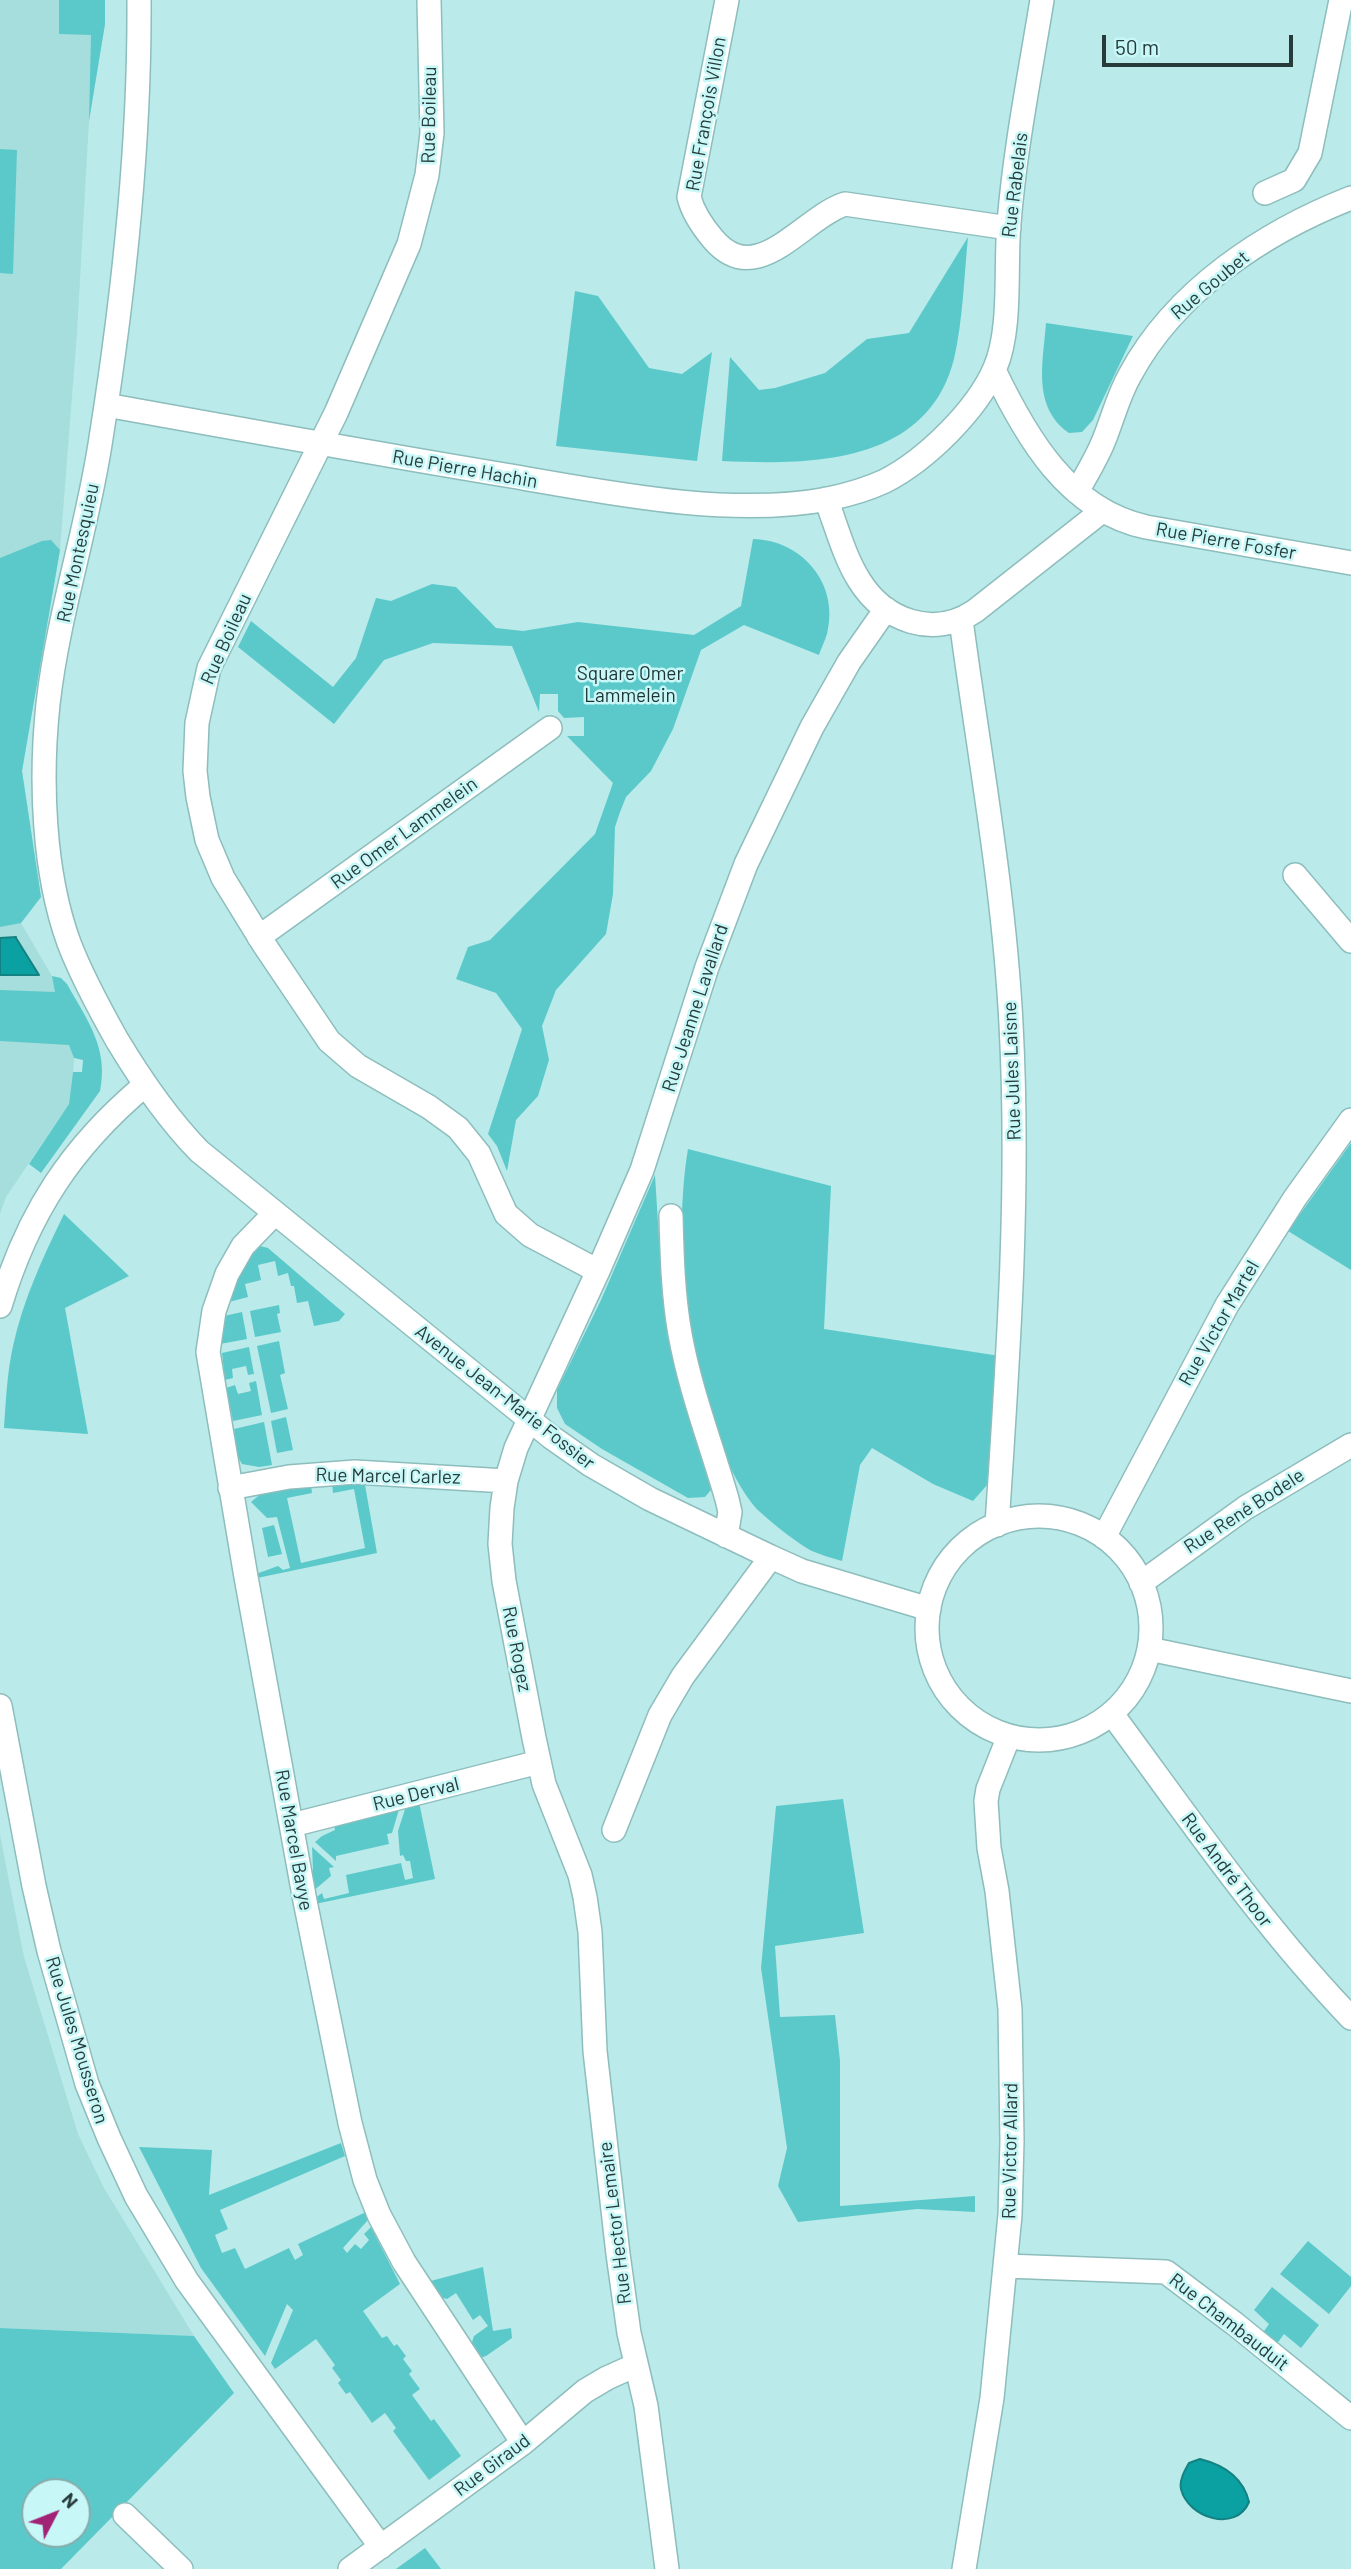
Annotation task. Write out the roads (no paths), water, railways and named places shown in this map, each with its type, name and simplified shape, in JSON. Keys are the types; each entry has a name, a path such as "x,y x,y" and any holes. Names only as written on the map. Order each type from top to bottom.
{"street":[{"name":"Rue Montesquieu","path":"139,0 137,91 123,287 97,465 58,644 46,731 47,827 55,894 68,941 91,993 145,1085"},
{"name":"Rue Boileau","path":"429,0 432,132 425,185 402,264 319,444 216,651 204,686 197,723 195,771 207,840 223,878 318,1027 342,1054 358,1066 443,1116 458,1128 479,1154 506,1214 530,1235 598,1272"},
{"name":"Rue François Villon","path":"727,0 689,197 696,217 724,249 739,256 759,257 771,252 824,214 845,204 1009,228"},
{"name":"Rue Rabelais","path":"994,370 1000,354 1007,296 1013,182 1042,0"},
{"path":"1265,193 1294,180 1310,153 1341,0"},
{"name":"Rue Goubet","path":"1077,492 1101,448 1129,375 1169,319 1204,286 1240,258 1303,218 1351,198"},
{"name":"Rue Pierre Hachin","path":"106,405 319,444 646,497 768,505 827,499 884,481 919,458 958,422 994,370"},
{"name":"Rue Pierre Fosfer","path":"994,370 1014,410 1049,463 1077,492 1102,511 1128,523 1146,527 1351,563"},
{"path":"827,499 857,577 874,600 886,609 919,624 938,626 961,620 1102,511"},
{"name":"Rue Jeanne Lavallard","path":"528,1419 598,1272 646,1159 704,976 746,864 812,727 849,662 886,609"},
{"name":"Rue Jules Laisne","path":"961,620 999,876 1013,1068 1015,1161 1012,1285 997,1525"},
{"name":"Rue Omer Lammelein","path":"259,937 550,728"},
{"path":"1295,876 1351,941"},
{"path":"0,1306 24,1239 64,1168 96,1128 145,1085"},
{"name":"Avenue Jean-Marie Fossier","path":"145,1085 169,1119 199,1151 528,1419 591,1465 771,1558 802,1571 929,1609"},
{"name":"Rue Victor Martel","path":"1104,1537 1227,1306 1295,1198 1351,1120"},
{"name":"Rue Marcel Bavye","path":"275,1213 243,1246 227,1274 214,1311 209,1338 209,1370 292,1825 350,2123 365,2180 379,2215 404,2262 523,2443"},
{"path":"671,1216 673,1279 680,1332 691,1380 730,1512 726,1536"},
{"name":"Rue Rogez","path":"528,1419 506,1481 500,1528 503,1572 539,1762 553,1809 580,1875"},
{"name":"Rue René Bodele","path":"1141,1583 1245,1508 1351,1445"},
{"name":"Rue Marcel Carlez","path":"230,1488 289,1476 355,1472 506,1481"},
{"path":"1046,1517 1084,1526 1104,1537 1126,1558 1141,1583 1149,1604 1149,1650 1142,1674 1129,1696 1112,1714 1090,1728 1066,1737 1040,1741 1009,1737 979,1723 954,1701 937,1674 928,1642 929,1609 935,1587 946,1567 960,1549 977,1535 1013,1520 1046,1517"},
{"path":"614,1830 660,1715 697,1655 771,1558"},
{"path":"1149,1650 1351,1691"},
{"name":"Rue Jules Mousseron","path":"0,1706 49,1951 87,2084 109,2138 136,2196 187,2281 381,2547"},
{"name":"Rue André Thoor","path":"1112,1714 1243,1893 1351,2018"},
{"name":"Rue Victor Allard","path":"964,2569 991,2410 1006,2266 1012,2141 1012,2040 1006,1963 989,1849 986,1801 992,1778 1009,1737"},
{"name":"Rue Derval","path":"292,1825 539,1762"},
{"name":"Rue Hector Lemaire","path":"580,1875 589,1918 595,2051 629,2333 646,2406 667,2569"},
{"name":"Rue Chambauduit","path":"1006,2266 1166,2272 1351,2418"},
{"name":"Rue Giraud","path":"350,2569 523,2443 595,2384 636,2365"},
{"path":"125,2515 181,2569"}],"park label":[{"name":"Square Omer Lammelein","path":"630,685"}]}
